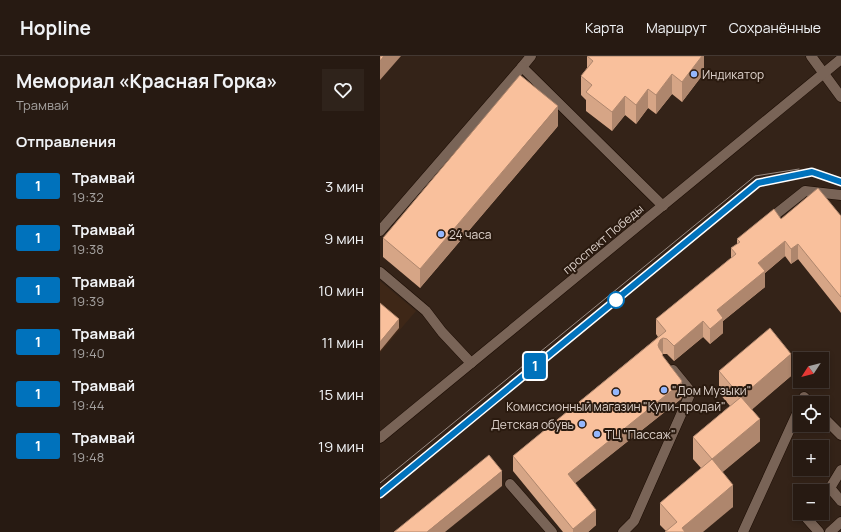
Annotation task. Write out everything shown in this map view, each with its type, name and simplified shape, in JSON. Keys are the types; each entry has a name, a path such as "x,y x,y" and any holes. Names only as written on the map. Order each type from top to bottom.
{"street":[{"path":"380,231 531,56"},
{"path":"811,56 841,97"},
{"name":"проспект Победы","path":"380,438 631,234 841,59"},
{"path":"522,67 663,206"},
{"path":"758,228 806,191 841,195"},
{"path":"380,272 426,311 442,332 471,363"},
{"path":"623,532 634,521 690,392 669,365"},
{"path":"743,532 793,422"},
{"path":"829,423 841,435"},
{"path":"841,470 830,488 841,501"},
{"path":"510,484 552,532"},
{"path":"808,520 819,532"},
{"path":"830,532 841,522"}],"shaded area":[{"path":"380,281 416,311 380,353"}],"building":[{"path":"587,56 702,56 682,82 672,74 656,95 648,89 636,105 625,96 612,112 586,92 592,85 581,76 593,61"},
{"path":"520,75 558,106 420,269 383,238"},
{"path":"818,188 841,216 841,297 798,244 791,249 785,241 758,263 765,271 717,310 723,318 710,329 703,321 674,346 667,339 663,338 660,340 658,345 663,354 662,355 682,381 568,474 596,510 573,529 513,456 666,331 656,319 736,254 731,248 740,242 737,239 774,209 781,219"},
{"path":"380,303 399,319 380,342"},
{"path":"770,328 791,354 741,397 719,371"},
{"path":"741,397 760,419 712,459 693,437"},
{"path":"489,455 502,471 427,532 394,532"},
{"path":"712,459 733,485 682,528 685,532 665,532 677,522 660,503"}],"tram line":[{"path":"380,483 755,176 799,169"},
{"path":"380,494 758,183 812,172 841,182"},
{"name":"1","path":"380,494 758,183 812,172 841,182"}],"place":[{"name":"Индикатор","path":"694,74"},
{"name":"24 часа","path":"441,234"},
{"name":"\"Дом Музыки\"","path":"664,390"},
{"name":"Комиссионный магазин \"Купи-продай\"","path":"616,392"},
{"name":"Детская обувь","path":"582,424"},
{"name":"ТЦ \"Пассаж\"","path":"597,434"}]}
